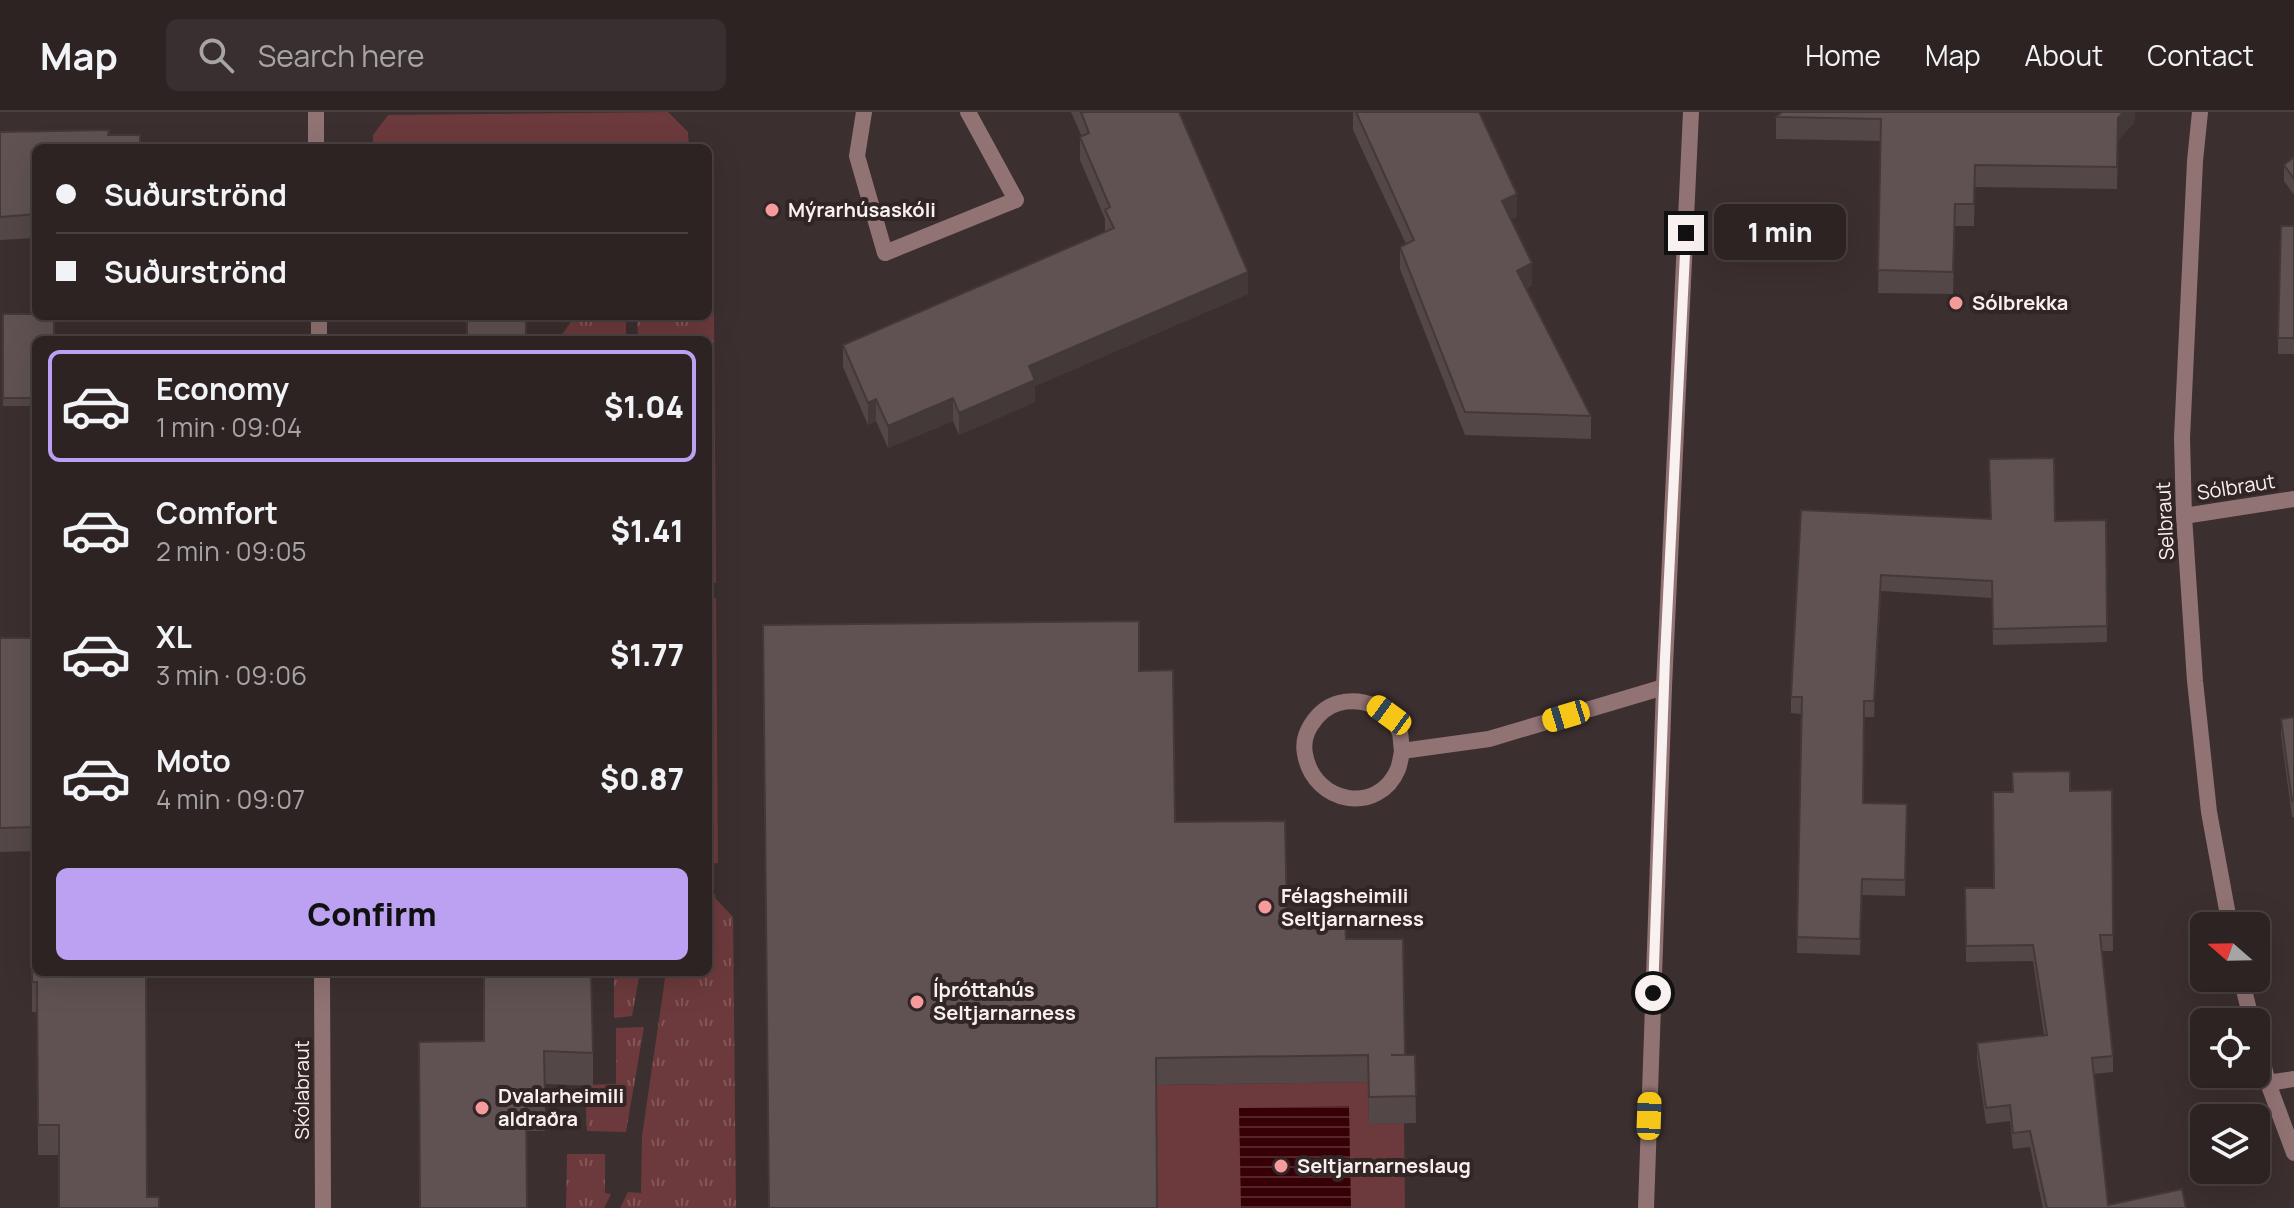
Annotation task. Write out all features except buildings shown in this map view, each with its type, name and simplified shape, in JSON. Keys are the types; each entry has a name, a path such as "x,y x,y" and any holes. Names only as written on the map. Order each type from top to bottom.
{"street":[{"path":"316,112 316,144"},
{"path":"864,112 857,156 885,253 1016,200 968,112"},
{"path":"1646,1208 1664,687 1691,112"},
{"name":"Selbraut","path":"2200,112 2182,423 2184,516 2195,681 2209,812 2227,912"},
{"name":"Sólbraut","path":"2184,516 2294,499"},
{"path":"1402,751 1489,739 1664,687"},
{"path":"1355,700 1373,704 1389,715 1399,732 1402,751 1398,769 1387,785 1371,795 1352,799 1333,794 1317,783 1307,767 1304,748 1308,729 1319,713 1336,703 1355,700"},
{"name":"Skólabraut","path":"322,976 323,1208"},
{"path":"2270,1083 2294,1079"},
{"path":"2270,1088 2294,1153"}],"green space":[{"path":"668,112 688,132 689,144 373,144 373,135 388,115"},
{"path":"714,308 716,583 712,583 712,336 638,336 637,320 712,320"},
{"path":"572,320 626,320 626,336 561,336"},
{"path":"712,598 716,598 718,863 712,864"},
{"path":"712,894 715,894 715,898 733,917 736,1208 620,1208 628,1192 641,1193 642,1136 665,976 712,976"},
{"path":"614,976 639,976 632,1016 614,1018"},
{"path":"644,1027 626,1132 587,1131 585,1085 616,1084 616,1028"},
{"name":"Seltjarnarneslaug","path":"1368,1082 1369,1124 1404,1123 1405,1208 1157,1208 1156,1085"},
{"path":"567,1154 605,1154 605,1193 611,1194 604,1208 566,1208"}],"shaded area":[{"path":"1349,1106 1351,1208 1241,1208 1239,1108"}],"place":[{"name":"Mýrarhúsaskóli","path":"772,210"},
{"name":"Sólbrekka","path":"1956,303"},
{"name":"Félagsheimili Seltjarnarness","path":"1265,907"},
{"name":"Íþróttahús Seltjarnarness","path":"917,1002"},
{"name":"Dvalarheimili aldraðra","path":"482,1108"},
{"name":"Seltjarnarneslaug","path":"1281,1166"}],"route":[{"path":"1653,993 1665,658 1686,233"}]}
